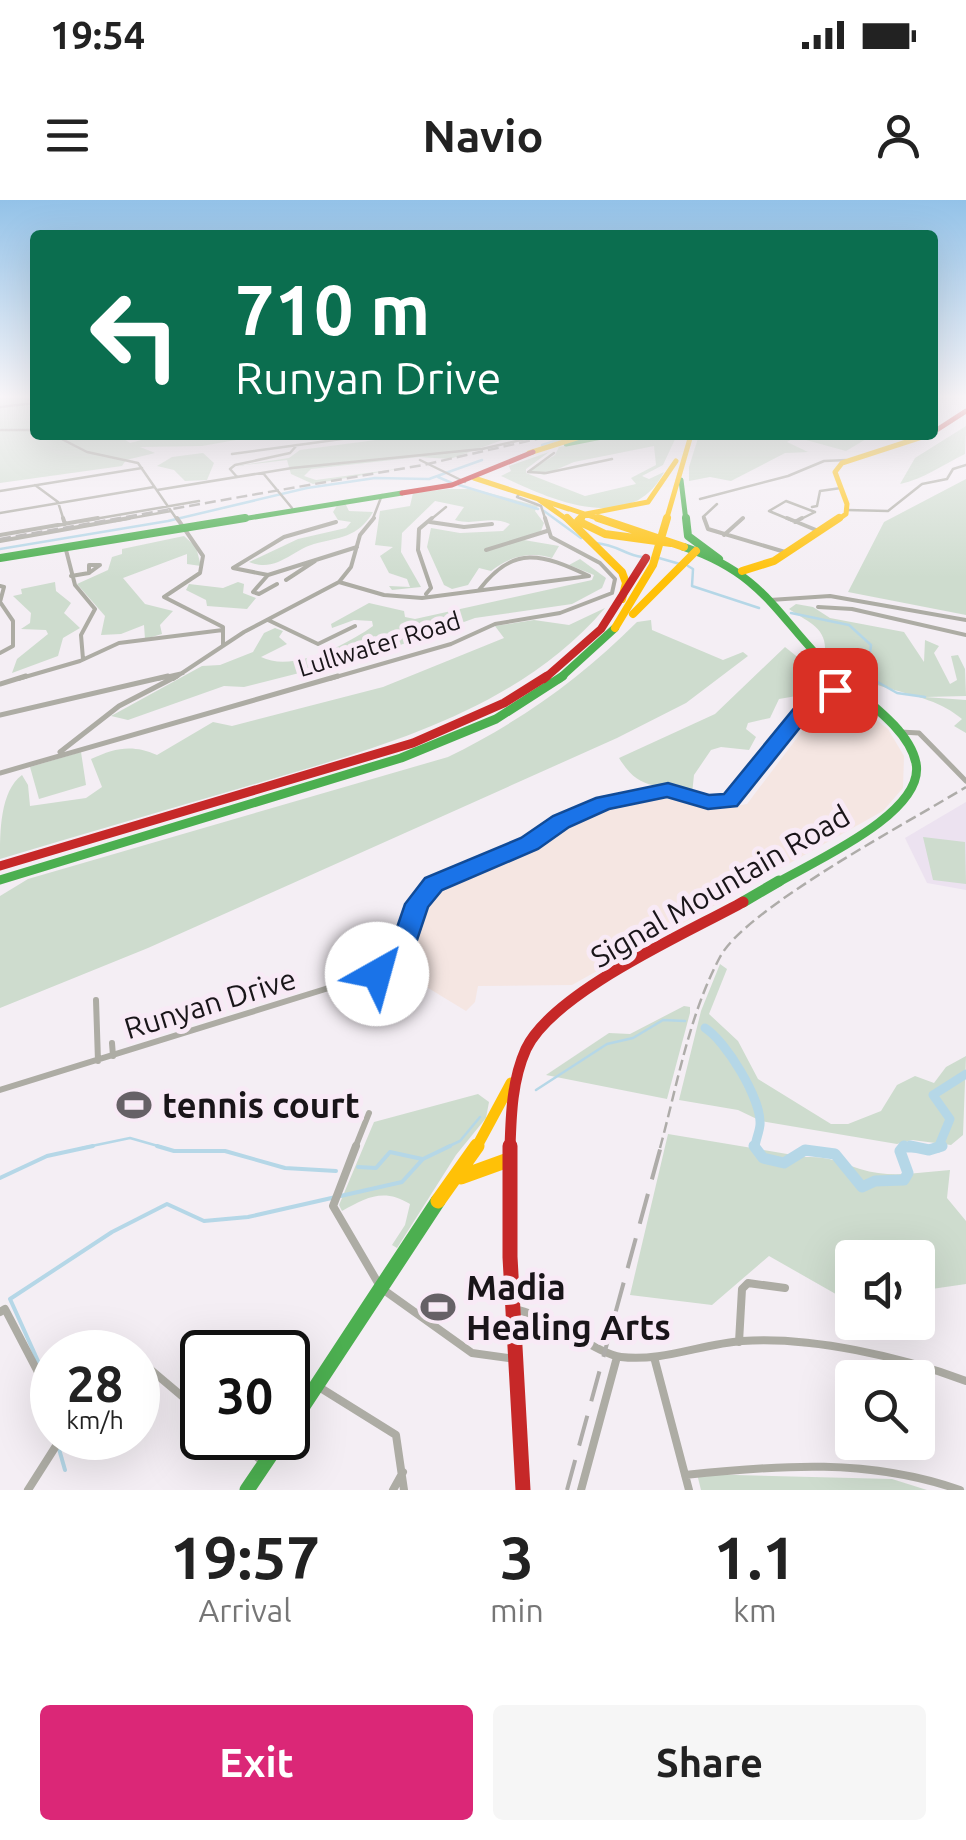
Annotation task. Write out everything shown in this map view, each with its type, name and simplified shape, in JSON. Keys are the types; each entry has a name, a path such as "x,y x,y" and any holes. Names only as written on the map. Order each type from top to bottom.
{"main road":[{"path":"0,558 178,521 489,478 522,457"},
{"path":"611,633 636,600 663,540 681,457"},
{"path":"742,572 786,552 816,530 843,517 847,510 835,472 846,460 855,457"},
{"path":"679,463 686,540 586,532 579,525 580,518 601,511 648,502 679,463"},
{"path":"489,478 560,508 629,527 693,555 714,557"},
{"path":"560,508 622,572 626,588 617,612"},
{"name":"Signal Mountain Road","path":"523,1490 508,1160 513,1080 526,1047 576,998 800,871 905,804 914,790 916,762 899,732 846,686 742,572 691,540 684,520"},
{"path":"612,535 629,527"},
{"path":"0,866 342,766 437,732 543,677 588,644 617,612 663,540"},
{"path":"0,880 406,757 477,726 538,692 611,633 693,555"},
{"path":"310,1395 454,1171 486,1135 498,1098 513,1080"},
{"path":"438,1201 462,1176 508,1160"},
{"path":"247,1490 267,1460"}],"street":[{"path":"119,457 136,460 200,551 204,565 200,574 164,597 224,630"},
{"path":"237,477 230,468 271,457"},
{"path":"0,512 263,472 404,457"},
{"path":"541,457 528,472 546,476 578,462 612,460"},
{"path":"420,460 469,480"},
{"path":"786,552 708,529 702,520 717,504 700,499 732,486 781,478 810,462 846,460"},
{"path":"847,510 888,511 922,484 948,479 953,469 966,464"},
{"path":"0,491 142,468"},
{"path":"263,472 292,508"},
{"path":"35,485 58,502 65,524"},
{"path":"816,530 770,508 786,501 817,506 820,490 841,488"},
{"name":"Lullwater Road","path":"0,773 382,665 451,644 495,624 560,613 612,593 615,579 609,569 556,541 547,531 541,506 518,498 520,493"},
{"path":"58,754 119,706 186,673 223,646 339,582 378,513 382,495"},
{"path":"0,538 199,502"},
{"path":"444,594 432,588 417,544 419,529 446,507"},
{"path":"794,522 816,511 812,507"},
{"path":"0,538 170,509"},
{"path":"435,516 442,522"},
{"path":"724,535 744,518"},
{"path":"336,522 284,537 232,566 247,573 268,575 357,547"},
{"path":"427,522 492,524"},
{"path":"486,550 547,531"},
{"path":"65,546 71,576 95,609 81,635 83,660"},
{"path":"339,582 398,597 444,594 588,578 539,555 524,555 492,569 479,590"},
{"path":"286,580 317,559"},
{"path":"71,576 89,573"},
{"path":"268,575 253,592 277,584"},
{"path":"0,586 4,588 0,602 13,622 13,646 0,653"},
{"path":"423,596 432,588"},
{"path":"770,600 841,598 966,620"},
{"path":"818,607 852,609 966,635"},
{"path":"268,620 318,644 355,626"},
{"path":"223,646 224,630"},
{"path":"0,684 83,660 119,643 224,630"},
{"path":"0,715 186,673"},
{"name":"Runyan Drive","path":"0,1090 377,974 401,954 417,904 428,889 530,843 590,807 658,790 708,802 730,801 812,702 846,686"},
{"path":"899,732 919,733 966,781"},
{"path":"96,1000 98,1060"},
{"path":"112,1043 113,1056"},
{"path":"370,1114 333,1206 381,1288 472,1354 515,1359"},
{"path":"739,1342 742,1289 748,1283 785,1288"},
{"path":"0,1312 5,1309 30,1357"},
{"path":"512,1310 546,1317 617,1357 654,1357 739,1342 906,1358 966,1382"},
{"path":"580,1490 617,1357"},
{"path":"654,1357 689,1490"},
{"path":"160,1378 180,1395"},
{"path":"316,1386 396,1435 404,1490"},
{"path":"28,1490 47,1460"},
{"path":"259,1460 264,1464"},
{"path":"685,1475 803,1463 858,1466 928,1477 960,1490"},
{"path":"393,1490 404,1470"}],"shaded area":[{"path":"840,691 888,729 904,756 903,788 883,811 572,985 478,986 475,1002 466,1011 415,980 410,971 419,951 409,950 424,898 433,890 529,849 587,813 617,803 657,795 718,809 747,804 825,701"},
{"path":"966,802 966,890 927,883 905,838"}],"green space":[{"path":"0,457 138,457 126,460 122,466 0,483"},
{"path":"172,457 208,457 214,463 207,480 185,481 174,470 157,466"},
{"path":"417,457 311,469 304,476 316,480 403,468 313,484 291,474 287,460 236,466 289,458"},
{"path":"542,457 526,473 585,496 636,484 631,478 656,465 655,457 667,457 663,465 642,476 649,479 664,472 649,492 631,503 611,508 565,502 501,476 511,471 509,466"},
{"path":"551,457 598,457 544,475 529,471"},
{"path":"692,457 777,457 731,481 710,477 689,481"},
{"path":"916,457 959,457 900,484"},
{"path":"966,479 966,615 848,592 884,522"},
{"path":"474,489 538,506 535,511 544,523 541,531 524,540 559,546 552,558 528,555 491,571 479,568 468,585 452,589 444,585 427,547 431,528 460,533 503,531 510,524 455,520 464,507 435,501 402,533 401,552 421,587 392,590 389,586 410,587 407,579 389,573 380,556 393,547 375,545 380,511 410,506 413,493"},
{"path":"345,503 349,511 373,512 361,527 347,535 305,547 276,563 249,562 298,539 346,528 351,522 338,520 333,512 338,504"},
{"path":"184,536 196,547 201,566 187,564 187,554 123,578 145,604 173,611 160,625 162,634 145,639 144,625 121,634 101,635 105,616 77,584 108,570 112,557 122,554 122,549"},
{"path":"580,559 606,578 602,588 572,604 475,618 378,653 244,687 224,686 128,720 111,716 202,666 220,665 253,652 264,633 275,628 283,631 279,637 287,644 261,657 274,661 304,659 335,648 373,626 372,621 354,620 332,628 331,624 369,603 404,611 405,617 415,619 592,580 594,575 569,565"},
{"path":"55,582 56,591 71,603 64,613 80,628 63,638 58,656 12,673 17,659 48,634 46,630 21,629 30,623 31,613 13,596 22,594 21,589"},
{"path":"238,582 244,584 243,593 256,598 247,609 207,606 206,600 186,590 189,584 223,588"},
{"path":"796,604 813,607 830,618 904,632 924,662 925,640 939,646 934,653 950,684 957,680 951,656 958,655 965,669 966,696 925,697 966,700 966,733 954,726 962,719 946,708 873,684 839,666 825,652 819,630 789,609"},
{"path":"605,608 569,645 528,676 437,724 339,759 0,859 5,801 22,775 28,785 30,806 86,798 102,787 91,759 108,752 131,749 157,755 213,722 232,726 383,687 504,638 495,626 534,620 569,625"},
{"path":"651,620 652,630 723,660 743,652 748,656 686,703 617,738 148,948 0,1008 0,896 28,879 448,757 525,713 594,662 637,622"},
{"path":"785,647 825,679 808,694 779,699 770,718 748,723 746,729 756,737 749,750 711,750 694,775 692,794 651,785 627,770 619,758 715,714"},
{"path":"81,752 86,785 39,799 30,767"},
{"path":"923,837 965,842 966,884 933,880"},
{"path":"720,964 727,969 709,1014 738,1041 758,1079 831,1124 848,1124 881,1111 897,1085 915,1076 934,1083 946,1067 966,1056 963,1135 951,1145 912,1140 897,1144 761,1121 738,1110 679,1100 701,1011"},
{"path":"684,1006 690,1007 690,1013 667,1099 546,1075 609,1033 630,1034"},
{"path":"478,1094 489,1102 486,1118 456,1155 397,1248 392,1245 405,1225 410,1204 384,1195 342,1211 339,1205 374,1122"},
{"path":"668,1134 827,1159 883,1174 950,1170 947,1198 966,1221 966,1284 935,1289 935,1240 835,1240 835,1294 769,1256 712,1305 630,1295"},
{"path":"697,1474 892,1479 927,1490 701,1490"}],"waterway":[{"path":"0,549 168,521 307,488 375,478 429,479 482,460"},
{"path":"438,477 452,483"},
{"path":"459,485 538,509"},
{"path":"544,511 581,538"},
{"path":"596,543 642,557"},
{"path":"659,558 680,564"},
{"path":"688,566 693,569 692,586 759,608"},
{"path":"791,613 849,625 871,645 867,676 897,693 925,697"},
{"path":"536,1090 607,1044 633,1038 663,1020 685,1021"},
{"path":"705,1028 732,1058 755,1101 760,1125 755,1147"},
{"path":"938,1147 950,1119 933,1095 966,1074"},
{"path":"445,1148 460,1141 480,1117"},
{"path":"82,1148 130,1138 165,1148"},
{"path":"0,1178 47,1156 93,1146"},
{"path":"157,1146 174,1151 225,1151 285,1168 336,1171"},
{"path":"30,1343 10,1299 112,1232 167,1204 204,1221 248,1217 402,1182 423,1159 450,1146"},
{"path":"910,1146 920,1148"},
{"path":"755,1147 763,1158 784,1163 805,1150 835,1154 862,1187 875,1181 904,1180 908,1173 902,1148"},
{"path":"920,1148 938,1147"},
{"path":"902,1148 920,1148"},
{"path":"358,1167 376,1168 390,1152 422,1159"},
{"path":"62,1460 65,1470"}],"railway":[{"path":"0,539 457,457"},
{"path":"660,1148 700,1003 720,957 736,937 795,891 966,787"},
{"path":"567,1490 661,1146"}],"traffic: fast":[{"path":"681,480 688,536 719,559"},
{"path":"0,558 402,493"},
{"path":"684,547 719,559 754,581 819,659 899,732 916,762 914,790 887,818 743,902"},
{"path":"0,880 352,774 449,740 539,694 579,664 615,628"},
{"path":"310,1396 438,1201"},
{"path":"247,1490 267,1460"}],"traffic: slow":[{"path":"615,628 653,565 685,457"},
{"path":"742,571 774,561 846,514 847,504 835,472 842,463 860,457"},
{"path":"671,543 605,534 578,521 586,514 648,502 676,461"},
{"path":"474,478 569,509"},
{"path":"538,499 557,509 622,572 626,583 622,599"},
{"path":"564,507 684,547"},
{"path":"633,614 696,551"},
{"path":"438,1201 486,1134 511,1083"},
{"path":"461,1177 508,1160"}],"traffic: jam":[{"path":"402,493 452,485 520,457"},
{"path":"0,866 365,759 413,743 504,703 545,679 581,650 618,607 646,558"},
{"path":"523,1490 510,1257 511,1124 517,1074 528,1045 574,1001 628,964 743,902"}],"place":[{"name":"tennis court","path":"134,1105"},
{"name":"Madia Healing Arts","path":"438,1307"}],"route":[{"path":"377,974 395,963 401,954 417,904 434,884 516,850 561,822 603,803 652,790 668,790 708,802 730,801 803,710 835,690"}]}
